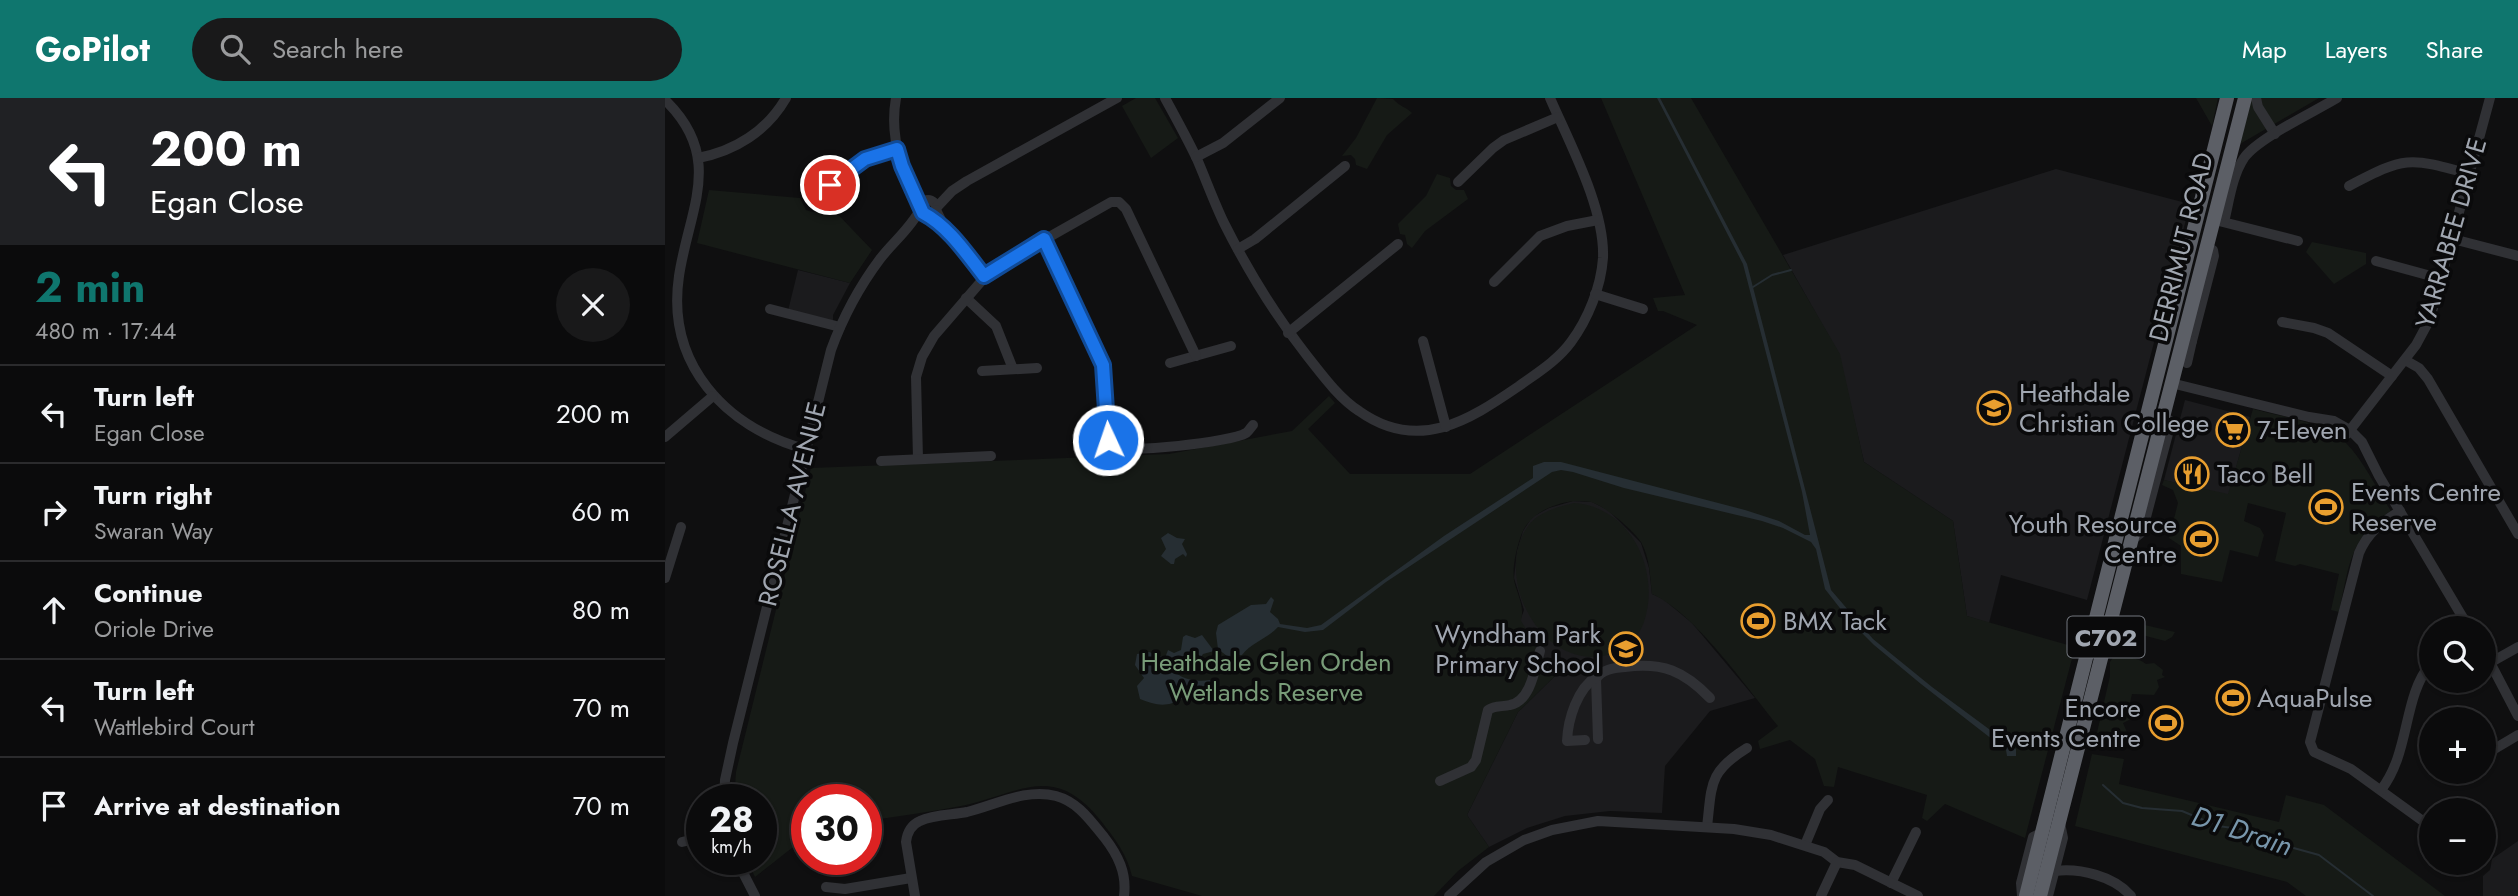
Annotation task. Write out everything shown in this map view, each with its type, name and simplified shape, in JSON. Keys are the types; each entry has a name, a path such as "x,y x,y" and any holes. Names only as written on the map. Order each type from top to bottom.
{"highway":[{"name":"DERRIMUT ROAD","path":"2024,896 2099,635 2131,541 2162,417 2186,262 2212,219 2227,98"},
{"name":"DERRIMUT ROAD","path":"2040,896 2142,437 2187,341 2212,219 2245,98"},
{"path":"2186,262 2197,248 2206,247"},
{"path":"2142,437 2152,421 2162,417"}],"street":[{"path":"698,158 726,150 747,139 770,120 786,98"},
{"path":"896,98 894,120 897,149 911,185 984,276"},
{"name":"ROSELLA AVENUE","path":"726,784 728,763 825,369 840,327 867,277 907,228 928,208 952,191 1117,98"},
{"path":"1165,98 1196,157 1223,221 1259,289 1289,333 1320,373 1349,404 1361,413 1390,426 1409,430 1446,427 1480,411 1550,364 1571,343 1583,324 1595,295 1603,258 1598,220 1594,201 1550,98"},
{"path":"1196,157 1223,143 1280,98"},
{"path":"2256,98 2258,107 2275,134"},
{"path":"2298,241 2212,219 2243,158 2253,148 2337,98"},
{"name":"YARRABEE DRIVE","path":"2348,433 2405,360 2430,319 2490,98"},
{"path":"665,100 683,121 698,158 700,178 699,196 673,285 685,344 696,369 713,396 732,414 772,439 805,449"},
{"path":"1458,182 1504,140 1558,117"},
{"path":"814,198 865,159 897,149"},
{"path":"2349,186 2390,165 2404,161 2416,161 2470,174"},
{"path":"1238,249 1255,239 1345,166"},
{"path":"918,459 915,392 920,364 933,335 984,276 1111,202 1121,203 1196,356"},
{"path":"1494,282 1539,236 1567,226 1598,220"},
{"path":"1044,239 1103,365 1108,440 1111,446 1122,450 1172,447 1242,435 1253,425"},
{"path":"2453,239 2518,256"},
{"path":"1289,333 1398,244"},
{"path":"2376,261 2442,279"},
{"path":"1595,295 1643,309"},
{"path":"966,298 996,327 1013,369"},
{"path":"769,309 840,327"},
{"path":"2282,322 2328,332 2392,376"},
{"path":"1423,341 1446,427"},
{"path":"2187,341 2187,363"},
{"path":"1170,363 1231,346"},
{"path":"2405,360 2419,368 2428,379 2518,534"},
{"path":"982,371 1037,368"},
{"path":"2167,380 2334,421 2367,449 2379,476 2460,616"},
{"path":"665,437 713,396"},
{"path":"881,461 986,457 981,444"},
{"path":"2400,511 2375,527 2359,553 2310,742 2314,752 2351,769 2419,818"},
{"path":"665,578 681,527"},
{"path":"2496,658 2518,647"},
{"path":"1440,782 1471,767 1479,754 1488,710 1518,703 1530,685 1540,651"},
{"path":"1585,740 1567,741 1569,724 1580,695 1591,680 1615,668 1642,664 1663,666 1677,672 1710,698"},
{"path":"1597,676 1595,686 1598,739"},
{"path":"2496,677 2518,716"},
{"path":"2381,790 2395,769 2419,684"},
{"path":"2496,748 2518,735"},
{"path":"1707,827 1712,785 1719,769 1726,761 1747,748"},
{"path":"915,896 907,837 910,829 918,822 977,810 1027,794 1060,797 1079,808 1112,847 1123,869 1124,896"},
{"path":"1805,845 1820,809 1828,800"},
{"path":"2048,896 2063,838 2059,820"},
{"path":"1449,896 1467,877 1502,851 1552,830 1598,821 1707,827 1771,835 1824,852 1837,862 1855,865 1918,896"},
{"path":"1891,883 1916,832"},
{"path":"682,842 686,841"},
{"path":"1821,896 1837,862"},
{"path":"2055,871 2070,869 2111,881 2122,886 2131,896"},
{"path":"744,875 755,896"},
{"path":"827,887 845,890 911,878"}],"shaded area":[{"path":"1657,98 1660,98 1747,264 1831,590 1873,639 2016,749 2016,756 2007,756 2006,750 1921,684 1850,621 1825,589 1816,549 1811,542 1762,521 1561,470 1552,472 1386,582 1323,630 1305,632 1278,627 1242,655 1227,656 1218,649 1218,625 1251,605 1266,604 1271,597 1274,600 1270,612 1280,624 1307,628 1321,625 1444,536 1533,478 1533,466 1544,462 1561,462 1745,510 1810,535 1802,492 1743,264"},
{"name":"Heathdale Christian College","path":"2056,169 2190,204 2087,600 2001,575 1989,623 1967,616 1953,521 1864,462 1839,354 1783,255"},
{"path":"798,270 850,283 833,315 833,321 788,311"},
{"path":"2185,400 2250,417 2228,497 2164,480"},
{"name":"Wyndham Park Primary School","path":"1573,501 1592,502 1608,510 1641,543 1649,568 1652,594 1663,599 1692,623 1755,698 1710,711 1665,766 1662,813 1610,811 1565,816 1527,828 1489,847 1467,815 1518,712 1555,676 1520,621 1524,610 1514,578 1517,551 1523,531 1532,517 1549,508"},
{"path":"1168,533 1185,539 1182,544 1186,557 1183,554 1175,559 1174,564 1161,556 1166,549 1161,538"},
{"path":"1186,635 1195,638 1202,635 1214,651 1203,654 1199,660 1192,663 1171,658 1171,667 1185,678 1210,680 1211,683 1193,690 1171,704 1156,704 1140,699 1137,686 1144,678 1135,665 1137,654 1149,652 1165,658 1168,650 1174,653 1181,650 1183,637"},
{"path":"2518,841 2518,896 2483,896 2483,876 2496,875 2496,856"}],"green space":[{"path":"1136,98 1155,98 1178,138 1151,158 1122,106"},
{"path":"1377,98 1393,99 1412,113 1387,135 1367,169 1356,165 1351,155 1342,156 1356,138"},
{"name":"Heathdale Glen Orden Wetlands Reserve","path":"1601,98 1691,98 1840,354 1864,462 1953,521 1967,616 2075,647 2025,838 1945,804 1927,821 1922,818 1927,795 1838,767 1834,787 1824,786 1815,759 1790,740 1760,749 1758,741 1778,726 1703,634 1669,604 1652,594 1649,568 1641,542 1604,508 1591,502 1571,501 1551,507 1534,517 1522,533 1515,556 1515,585 1521,605 1521,621 1555,676 1518,712 1467,815 1489,847 1458,871 1434,896 1202,896 1132,876 1116,841 1084,803 1067,792 1035,786 961,806 882,818 882,784 791,784 791,849 777,860 777,784 735,784 736,772 811,468 1169,454 1292,431 1329,396 1335,403 1308,429 1350,474 1470,474 1697,325 1658,311 1653,298 1685,295"},
{"path":"2196,98 2218,98 2212,126"},
{"path":"2252,98 2319,98 2240,144"},
{"path":"1437,174 1450,178 1451,186 1456,190 1464,190 1468,199 1425,231 1412,248 1407,244 1405,235 1400,234 1398,224 1426,196"},
{"path":"709,190 800,198 806,210 812,212 821,210 827,203 872,250 850,283 697,243"},
{"path":"2312,242 2366,253 2366,264 2334,284 2306,252"},
{"name":"Events Centre Reserve","path":"2253,409 2313,424 2336,435 2358,458 2391,511 2367,531 2353,554 2339,612 2331,610 2339,574 2275,561 2286,513 2248,503 2244,521 2260,528 2264,535 2258,557 2230,550 2222,582 2181,574 2181,546 2169,538 2178,503 2173,490 2162,485 2164,480 2228,494"},
{"path":"1574,503 1594,507 1611,516 1626,529 1637,545 1644,563 1648,602 1644,622 1631,642 1611,654 1587,657 1565,650 1546,637 1531,618 1521,596 1516,572 1518,548 1528,526 1555,508"},
{"path":"2123,620 2175,632 2165,641 2123,630"},
{"path":"2116,653 2146,664 2154,663 2163,670 2162,675 2165,677 2157,680 2159,687 2154,695 2132,694 2131,719 2123,723 2130,739 2129,745 2122,749 2096,737 2110,676 2110,662"},
{"path":"2092,754 2124,759 2119,784 2279,822 2286,795 2324,805 2445,896 2306,896 2287,882 2075,826"}],"waterway":[{"path":"1753,287 1772,275 1791,270"},
{"name":"D1 Drain","path":"2103,785 2123,803 2142,808 2182,811 2218,826 2247,830 2319,855 2373,896"}],"place":[{"name":"Heathdale Christian College","path":"1994,408"},
{"name":"7-Eleven","path":"2233,430"},
{"name":"Taco Bell","path":"2192,474"},
{"name":"Events Centre Reserve","path":"2326,507"},
{"name":"Youth Resource Centre","path":"2201,539"},
{"name":"BMX Tack","path":"1758,621"},
{"name":"Wyndham Park Primary School","path":"1626,649"},
{"name":"AquaPulse","path":"2233,698"},
{"name":"Encore Events Centre","path":"2166,723"}],"route":[{"path":"830,185 865,159 897,149 902,166 921,205 921,211 930,215 946,230 984,276 1044,239 1103,365 1108,440"}]}
